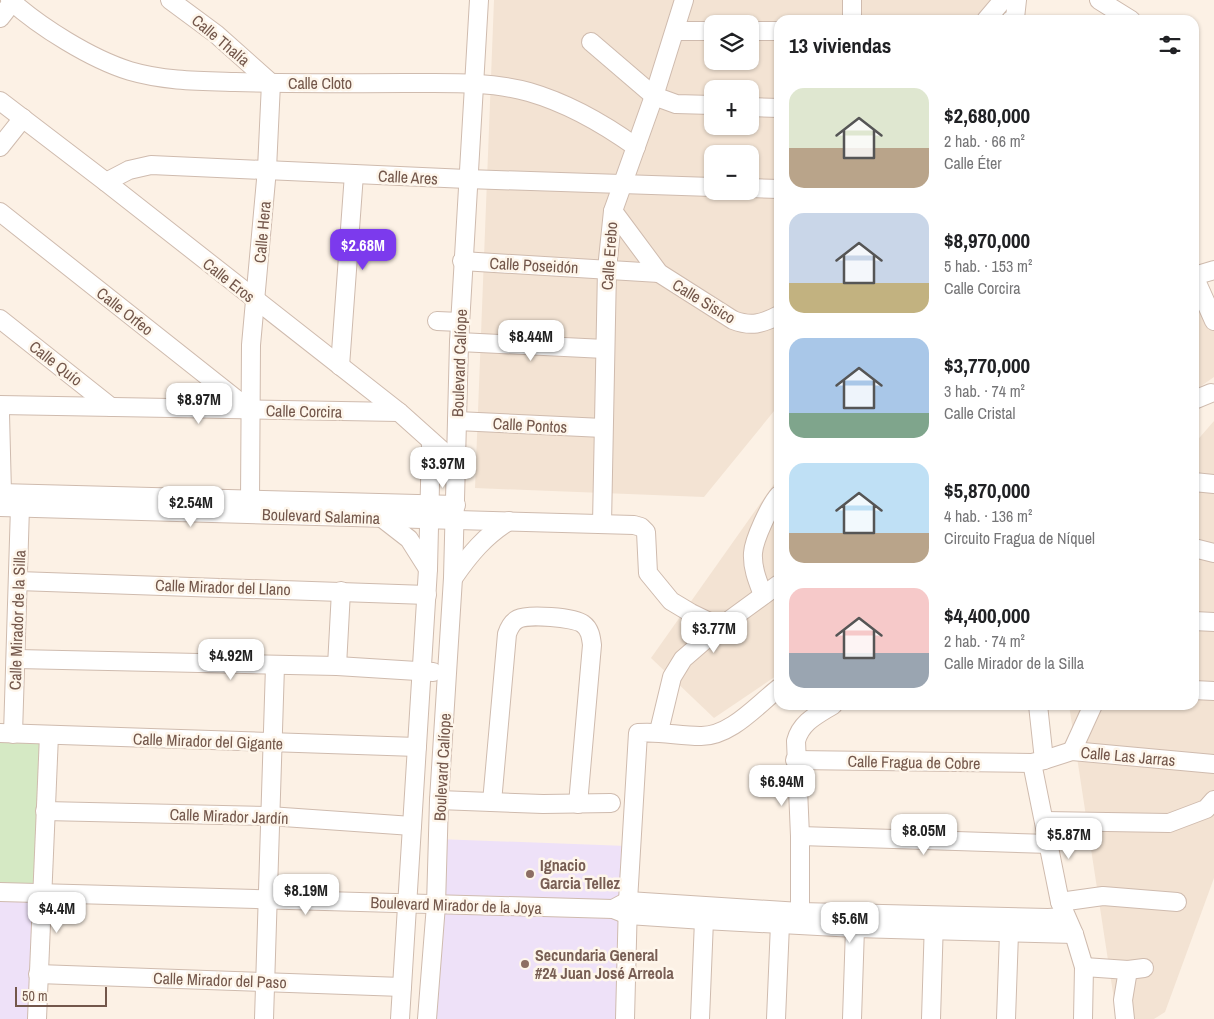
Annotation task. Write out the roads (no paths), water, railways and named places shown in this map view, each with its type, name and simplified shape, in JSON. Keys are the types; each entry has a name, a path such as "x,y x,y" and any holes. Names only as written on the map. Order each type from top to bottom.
{"street":[{"name":"Calle Thalía","path":"170,0 216,34 271,83"},
{"name":"Boulevard Calíope","path":"426,1019 436,905 439,800 456,512 462,261 479,0"},
{"name":"Calle Erebo","path":"602,524 606,269 613,211 654,96 684,0"},
{"path":"852,0 852,15"},
{"path":"990,15 1003,0"},
{"path":"1014,15 1016,0"},
{"path":"1099,0 1123,15"},
{"name":"Calle Cloto","path":"12,1 97,58 129,70 164,79 271,83 474,84 528,92 554,102 608,128 636,147"},
{"path":"0,18 12,1"},
{"path":"675,31 704,31"},
{"path":"759,31 774,31"},
{"path":"591,42 654,96 676,104 704,105"},
{"name":"Calle Hera","path":"250,501 250,410 255,301 267,169 271,83"},
{"name":"Calle Eros","path":"0,101 399,412 456,463"},
{"path":"759,107 774,108"},
{"path":"0,148 23,118"},
{"name":"Calle Ares","path":"106,182 130,170 151,165 468,179 704,187"},
{"path":"340,366 354,174"},
{"path":"759,188 774,189"},
{"path":"613,211 659,273"},
{"name":"Calle Orfeo","path":"0,212 250,410"},
{"name":"Calle Poseidón","path":"462,261 659,273"},
{"path":"1199,274 1214,270"},
{"name":"Calle Sisico","path":"659,273 744,325 760,324 774,317"},
{"path":"1199,288 1214,322"},
{"name":"Calle Quío","path":"0,319 111,407"},
{"path":"437,321 460,322"},
{"path":"459,342 605,349"},
{"path":"1199,398 1211,393"},
{"name":"Calle Corcira","path":"0,405 399,412"},
{"path":"0,414 0,498"},
{"name":"Calle Pontos","path":"457,421 603,428"},
{"name":"Boulevard Calíope","path":"400,1019 427,595 431,442"},
{"path":"1199,482 1214,484"},
{"name":"Boulevard Salamina","path":"0,498 250,501 456,512 509,521 641,527 648,539 648,573 671,601 720,627"},
{"name":"Boulevard Salamina","path":"0,498 20,507 382,518 429,512"},
{"path":"763,595 755,575 753,552 774,505"},
{"name":"Calle Mirador de la Silla","path":"6,734 16,659 20,507"},
{"path":"382,518 409,539 428,569"},
{"path":"453,578 480,543 490,533 509,521"},
{"path":"1199,550 1213,557"},
{"name":"Calle Mirador del Llano","path":"18,581 427,595"},
{"path":"659,731 677,667 720,627 774,587"},
{"path":"338,666 341,591"},
{"path":"492,802 507,634 510,625 518,619 527,616 572,619 584,624 590,632 592,645 578,804"},
{"path":"1199,621 1214,622"},
{"path":"16,659 338,666 447,673"},
{"path":"264,1019 275,666"},
{"path":"1199,690 1214,691"},
{"path":"624,1019 623,909 638,732 659,731 702,736 716,734 728,728 774,692"},
{"path":"800,912 800,836 796,741 799,729 824,710"},
{"path":"1038,710 1038,762 1045,821 1063,909 1074,934 1084,967 1083,1019"},
{"path":"1072,751 1091,710"},
{"name":"Calle Mirador del Gigante","path":"6,734 417,747"},
{"path":"37,1019 49,735"},
{"name":"Calle Las Jarras","path":"1038,762 1072,751 1214,764"},
{"name":"Calle Fragua de Cobre","path":"796,760 1038,762"},
{"path":"439,800 578,804 611,803"},
{"path":"1045,821 1169,823 1206,809 1214,800"},
{"name":"Calle Mirador Jardín","path":"45,811 269,816 412,826"},
{"path":"800,836 1050,844"},
{"name":"Boulevard Mirador de la Joya","path":"0,892 436,905 800,912 934,922 1009,932 1074,934"},
{"name":"Boulevard Mirador de la Joya","path":"623,909 704,920 855,928 1063,909 1103,896 1177,902"},
{"path":"700,1019 704,920"},
{"path":"931,1019 934,922"},
{"path":"776,1019 780,924"},
{"path":"852,1019 855,928"},
{"path":"1006,1019 1009,932"},
{"path":"1084,967 1136,969 1123,1000 1125,1019"},
{"name":"Calle Mirador del Paso","path":"38,974 266,981 402,988"}],"place":[{"name":"Ignacio Garcia Tellez","path":"530,874"},
{"name":"Secundaria General #24 Juan José Arreola","path":"525,964"}]}
